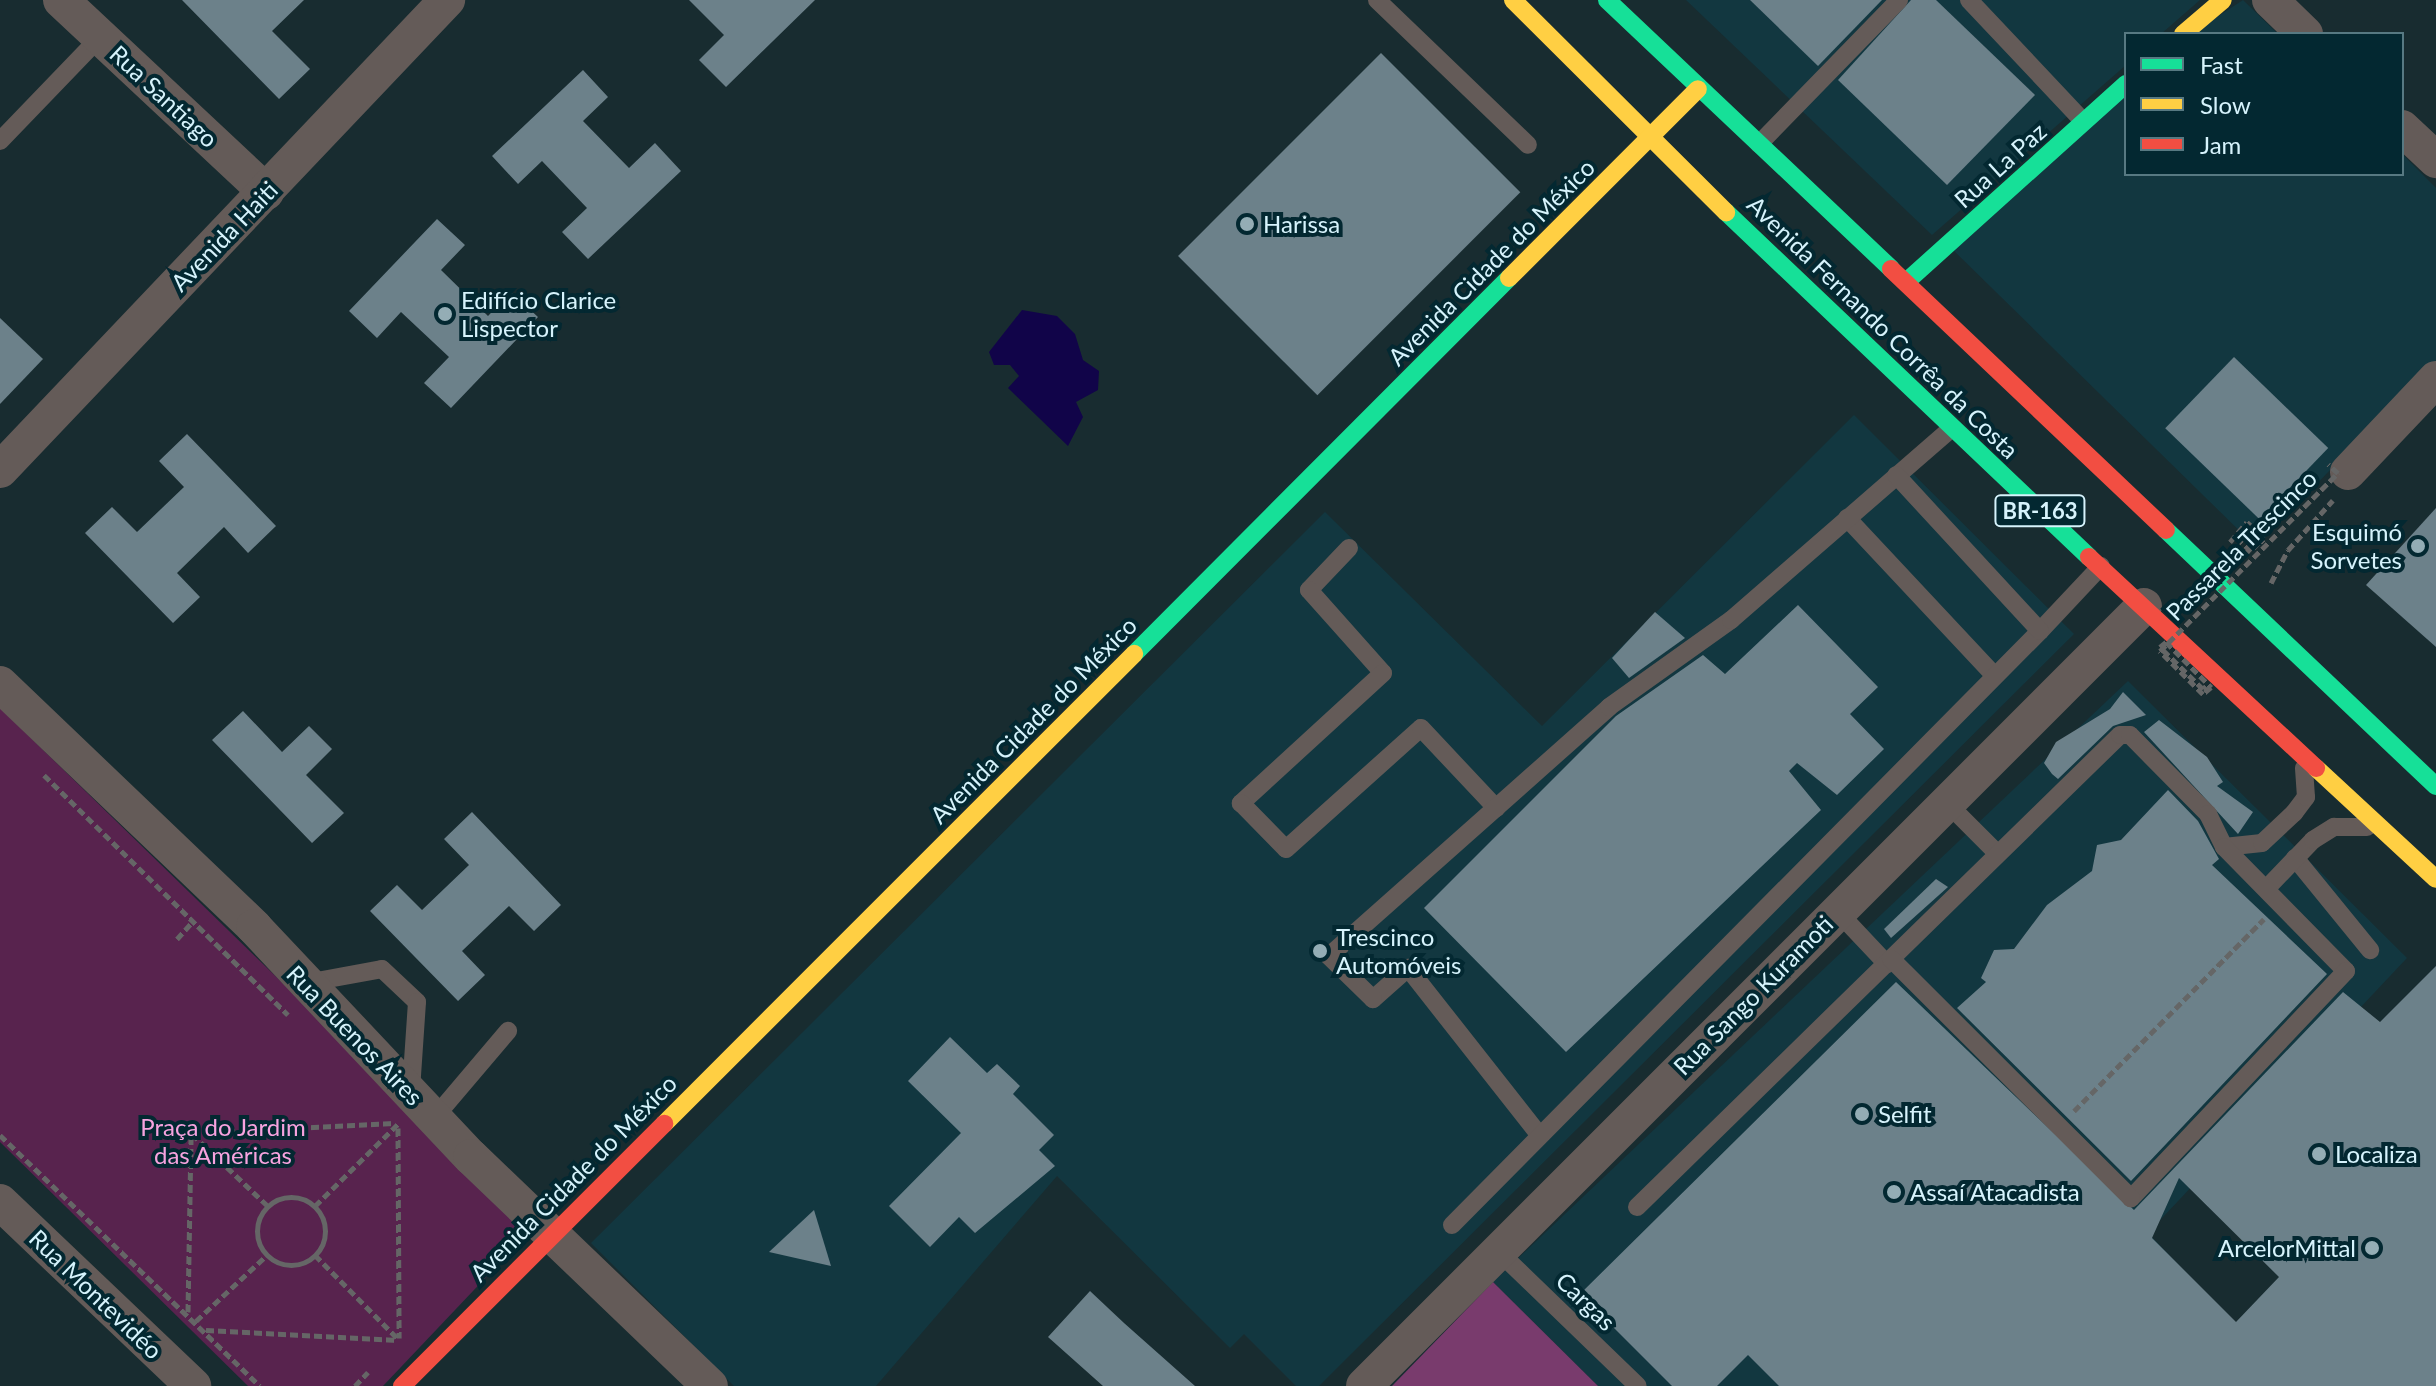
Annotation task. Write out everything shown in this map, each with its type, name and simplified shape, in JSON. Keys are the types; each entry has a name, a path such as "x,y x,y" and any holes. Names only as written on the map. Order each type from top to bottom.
{"main road":[{"name":"Avenida Fernando Corrêa da Costa","path":"1513,0 1951,429 2300,745 2436,879"},
{"path":"2185,32 2223,0"},
{"name":"Avenida Fernando Corrêa da Costa","path":"1610,1 1698,89 1906,282 2246,611 2436,786"},
{"name":"Rua La Paz","path":"1906,282 2124,86"},
{"name":"Avenida Cidade do México","path":"402,1386 550,1233 1698,89"}],"street":[{"name":"Rua Santiago","path":"61,0 266,192"},
{"name":"Avenida Haiti","path":"0,470 447,0"},
{"path":"2270,0 2303,32"},
{"path":"2404,130 2436,160"},
{"path":"2338,468 2436,379"},
{"name":"Rua Sango Kuramoti","path":"1364,1386 1945,801 2144,606"},
{"name":"Rua Buenos Aires","path":"0,684 254,927 408,1116 550,1233 710,1386"},
{"name":"Rua Montevidéo","path":"0,1202 193,1386"}],"lane":[{"path":"1377,0 1528,145"},
{"path":"1758,145 1899,0"},
{"path":"1969,0 2083,121"},
{"path":"0,141 100,37"},
{"path":"1537,1132 1408,968 1373,999 1329,956 1496,808 1951,429"},
{"path":"1896,475 2040,631"},
{"path":"1847,518 1995,676"},
{"path":"1349,548 1309,590 1383,673 1241,803 1286,849 1421,728 1496,808"},
{"path":"1452,1225 1537,1132 2040,631 2101,566"},
{"path":"1637,1207 1889,962 1997,853 2125,734 2208,814 2224,847 2345,968 2343,979 2131,1198 2059,1126 1889,962 1837,911"},
{"path":"2224,847 2262,843 2302,804 2300,745"},
{"path":"1945,801 1997,853"},
{"path":"2267,888 2295,858 2334,827 2390,834"},
{"path":"2295,858 2370,950"},
{"path":"301,984 382,969 417,1002 408,1116"},
{"path":"408,1116 508,1031"},
{"name":"Cargas","path":"1498,1251 1638,1386"}],"path":[{"path":"2243,550 2338,468 2353,478 2288,550 2284,568 2246,611"},
{"name":"Passarela Trescinco","path":"2206,686 2160,647 2166,642 2211,687 2203,694 2160,651 2266,545 2338,473 2338,468"},
{"path":"2247,522 2260,534"},
{"path":"2250,544 2250,533 2259,542 2251,551 2239,540 2249,529 2266,545"},
{"path":"33,764 296,1022"},
{"path":"177,939 193,921"},
{"path":"2059,1126 2164,1019"},
{"path":"191,1133 408,1116"},
{"path":"315,1206 408,1116"},
{"path":"399,1340 408,1116"},
{"path":"191,1133 268,1206"},
{"path":"188,1314 191,1133"},
{"path":"0,1135 206,1330 260,1386"},
{"path":"286,1197 315,1206 325,1226 315,1255 296,1265 267,1255 257,1236 268,1206 286,1197"},
{"path":"196,1321 267,1255"},
{"path":"315,1255 399,1340"},
{"path":"388,1352 410,1329"},
{"path":"206,1330 399,1340"},
{"path":"355,1386 377,1363"}],"shaded area":[{"path":"1686,0 2200,0 2163,32 2124,32 2124,67 1932,235"},
{"path":"2243,0 2276,32 2194,32"},
{"path":"2124,93 2124,176 2404,176 2404,156 2436,188 2436,360 2256,547 1949,246"},
{"path":"1022,310 1057,316 1075,334 1083,360 1099,371 1098,390 1076,402 1083,417 1068,446 1008,388 1019,376 1010,365 994,365 989,352"},
{"name":"Trescinco Automóveis","path":"1854,415 2074,634 1319,1386 1296,1386 1244,1334 1230,1348 1057,1176 876,1386 734,1386 591,1243 1325,512 1542,726"},
{"path":"2128,681 2407,958 2148,1233 2235,1324 2175,1386 1598,1386 1493,1282"},
{"path":"1493,1282 1598,1386 1392,1386"}],"green space":[{"name":"Praça do Jardim das Américas","path":"0,708 523,1217 527,1234 383,1386 248,1386 0,1142"}],"building":[{"path":"182,0 304,0 272,31 310,69 279,99"},
{"path":"689,0 815,0 726,87 699,60 724,35"},
{"path":"1750,0 1882,0 1818,66"},
{"path":"1911,0 1936,0 2035,95 1947,185 1838,80"},
{"name":"Harissa","path":"1381,53 1520,192 1317,395 1178,256"},
{"path":"583,70 608,97 583,121 629,168 655,143 681,171 588,259 562,232 587,208 542,161 518,184 492,156"},
{"name":"Edifício Clarice Lispector","path":"437,219 465,245 441,270 488,316 511,292 538,317 451,408 424,383 449,357 401,312 377,338 349,311"},
{"path":"0,318 43,359 0,404"},
{"path":"2234,357 2328,448 2259,519 2165,428"},
{"path":"187,434 276,526 248,553 224,527 177,573 200,597 173,623 85,533 112,507 137,532 184,487 159,461"},
{"name":"Esquimó Sorvetes","path":"2436,508 2436,647 2366,585"},
{"path":"1798,605 1878,687 1850,714 1884,749 1837,795 1797,763 1789,771 1821,810 1566,1052 1424,908 1616,716 1703,655 1725,674"},
{"path":"1655,612 1685,638 1629,678 1612,658"},
{"path":"2123,692 2146,715 2113,726 2058,779 2044,763 2056,742 2110,709"},
{"path":"243,711 282,752 309,726 332,749 306,775 344,813 312,843 212,740"},
{"path":"2159,720 2207,757 2223,782 2217,786 2253,812 2238,834 2144,732"},
{"path":"2168,790 2198,821 2219,859 2212,865 2327,974 2131,1181 1957,1008 1986,982 1981,978 1994,950 2014,949 2047,905 2092,871 2097,845 2121,840"},
{"path":"472,812 561,905 534,931 509,906 462,951 485,975 458,1001 370,911 397,885 422,910 469,865 444,839"},
{"path":"1936,879 1948,887 1891,938 1884,929"},
{"name":"Assaí Atacadista","path":"2436,966 2436,1386 1779,1386 1748,1355 1717,1386 1672,1386 1580,1294 1896,982 2134,1210 2343,992 2380,1022","holes":["2179,1178 2279,1277 2236,1322 2152,1238"]},
{"path":"950,1037 987,1073 997,1064 1020,1086 1013,1094 1054,1135 1039,1150 1055,1166 975,1233 959,1217 930,1247 889,1206 961,1133 908,1081"},
{"path":"814,1210 831,1266 769,1252"},
{"path":"1090,1291 1195,1386 1103,1386 1048,1337"}],"traffic: fast":[{"path":"1607,0 1891,269"},
{"path":"1906,282 2124,86"},
{"path":"1726,212 2089,557"},
{"path":"1134,654 1509,278"},
{"path":"2166,530 2436,786"}],"traffic: slow":[{"path":"1513,0 1726,212"},
{"path":"2185,32 2223,0"},
{"path":"1509,278 1698,89"},
{"path":"664,1124 1134,654"},
{"path":"2316,768 2436,879"}],"traffic: jam":[{"path":"1891,269 2166,530"},
{"path":"2089,557 2316,768"},
{"path":"402,1386 664,1124"}],"place":[{"name":"Harissa","path":"1247,224"},
{"name":"Edifício Clarice Lispector","path":"445,314"},
{"name":"Esquimó Sorvetes","path":"2418,546"},
{"name":"Trescinco Automóveis","path":"1320,951"},
{"name":"Selfit","path":"1862,1114"},
{"name":"Localiza","path":"2319,1154"},
{"name":"Assaí Atacadista","path":"1894,1192"},
{"name":"ArcelorMittal","path":"2372,1248"}]}
